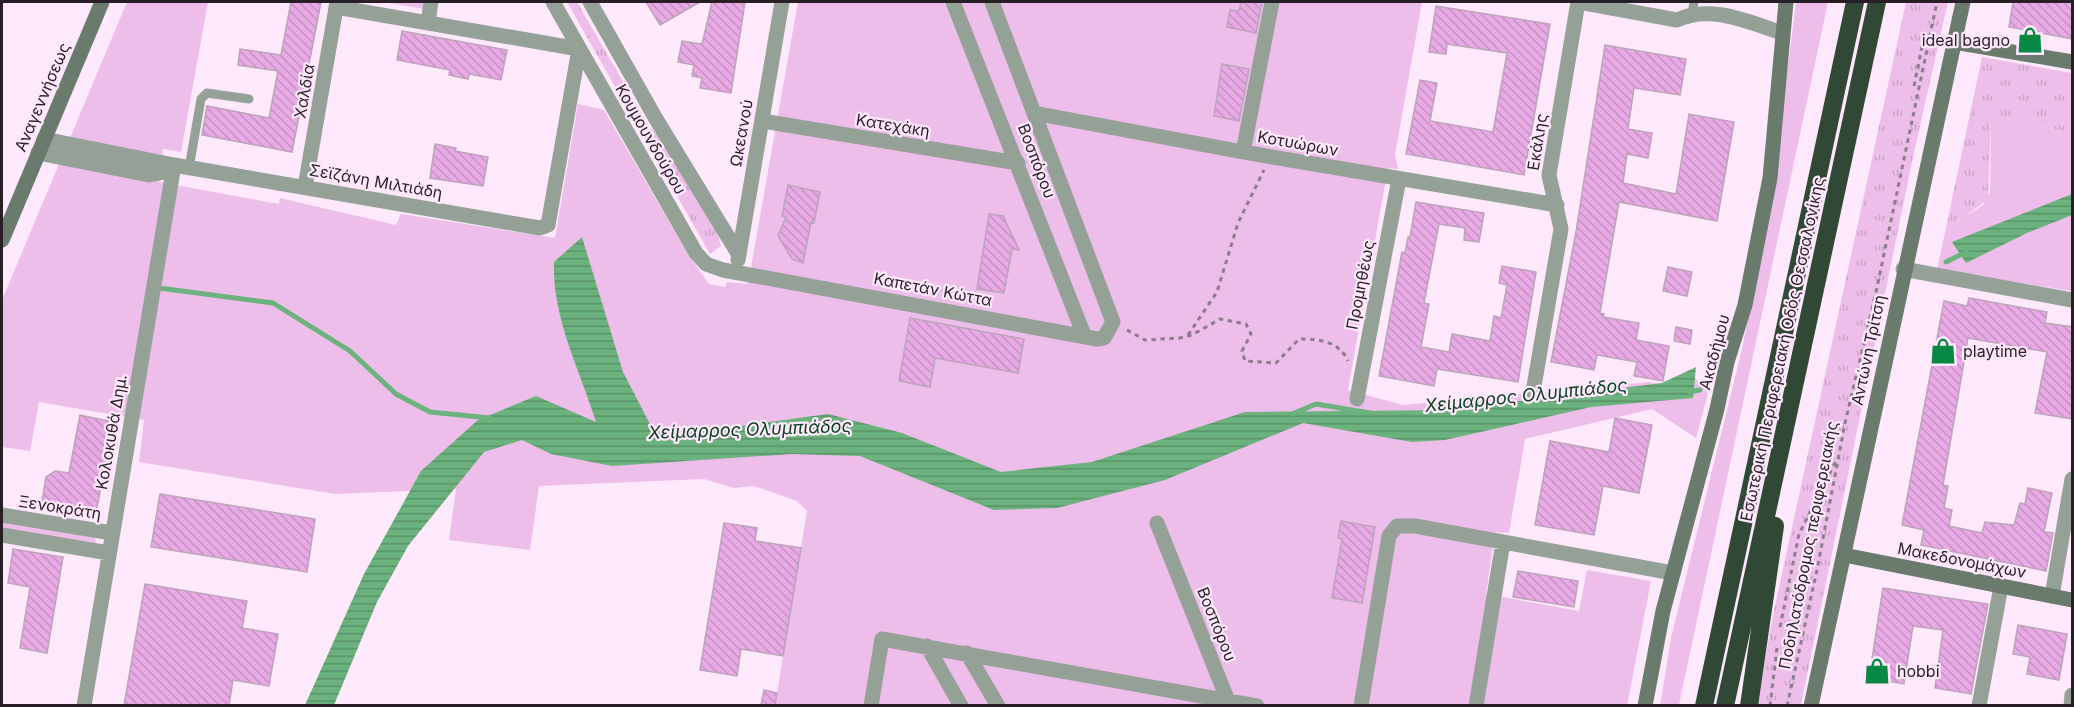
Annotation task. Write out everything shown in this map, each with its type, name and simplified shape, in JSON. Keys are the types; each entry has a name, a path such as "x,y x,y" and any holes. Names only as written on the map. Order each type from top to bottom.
{"highway":[{"name":"Εσωτερική Περιφερειακή Οδός Θεσσαλονίκης","path":"1704,705 1855,2"},
{"name":"Εσωτερική Περιφερειακή Οδός Θεσσαλονίκης","path":"1725,705 1877,2"},
{"path":"1749,705 1780,495 1775,476"}],"street":[{"name":"Αναγεννήσεως","path":"2,240 102,2"},
{"path":"428,23 431,2"},
{"name":"Κουμουνδούρου","path":"553,2 696,253 712,267 736,272"},
{"name":"Κουμουνδούρου","path":"590,2 656,119 739,255"},
{"name":"Ωκεανού","path":"736,272 783,2"},
{"name":"Βοσπόρου","path":"953,2 1084,335"},
{"name":"Βοσπόρου","path":"992,2 1113,322"},
{"path":"1243,152 1272,2"},
{"path":"1579,2 1677,20 1693,7 1782,33"},
{"name":"Εκάλης","path":"1533,392 1561,230 1549,175 1579,2"},
{"name":"Ακαδήμου","path":"1646,705 1658,634 1718,409 1727,362 1747,293 1770,178 1786,2"},
{"name":"Αντώνη Τρίτση","path":"1810,705 1845,555 1962,2"},
{"path":"337,4 428,23 579,49"},
{"name":"Χαλδία","path":"305,187 337,4"},
{"path":"1954,42 2073,62"},
{"name":"Σεϊζάνη Μιλτιάδη","path":"41,146 149,175 182,166 540,228 549,221 579,49"},
{"name":"Κοτυώρων","path":"1034,113 1270,157 1557,205"},
{"name":"Κατεχάκη","path":"762,121 1018,164"},
{"name":"Κολοκυθά Δημ.","path":"84,705 112,533 182,166"},
{"name":"Προμηθέως","path":"1358,393 1399,179"},
{"path":"1904,269 2073,300"},
{"name":"Καπετάν Κώττα","path":"736,272 1104,338 1113,322"},
{"path":"2052,596 2073,479"},
{"name":"Ξενοκράτη","path":"2,515 112,533"},
{"name":"Βοσπόρου","path":"1157,523 1229,702"},
{"path":"1361,705 1393,530 1397,526 1415,526 1673,573"},
{"path":"2,535 109,553"},
{"path":"1476,705 1503,542"},
{"name":"Μακεδονομάχων","path":"1845,555 2073,600"},
{"path":"1979,705 2001,586"},
{"path":"871,705 882,639 1229,702 1257,705"},
{"path":"927,646 961,705"},
{"path":"968,653 998,705"},
{"path":"2071,705 2073,696"}],"lane":[{"path":"182,166 201,99 207,93 249,99"}],"path":[{"name":"Ποδηλατόδρομος περιφερειακής","path":"1787,705 1838,457 1937,2"},
{"path":"1914,86 1924,37"},
{"path":"1187,336 1217,292 1238,223 1270,157"},
{"path":"1113,322 1145,340 1187,336 1220,319 1246,324 1251,334 1242,351 1245,361 1257,363 1276,363 1299,339 1317,339 1342,350 1358,393"},
{"path":"1780,628 1799,534 1838,457"},
{"path":"1770,705 1777,640"}],"green space":[{"path":"127,2 208,2 181,152 163,149 159,182 279,204 280,198 396,225 401,214 555,238 578,104 604,110 689,256 709,284 725,287 727,282 748,284 798,2 1422,2 1395,155 1398,169 1388,168 1348,390 1403,405 1649,382 1660,384 1695,378 1708,393 1696,438 1652,409 1525,439 1509,533 1495,532 1486,594 1579,611 1587,570 1651,581 1627,706 775,705 807,511 797,501 754,486 734,488 704,479 539,486 530,550 449,540 456,489 335,494 139,462 144,420 39,402 30,451 2,447 2,300"},
{"path":"382,2 426,2 425,9"},
{"path":"567,2 577,2 650,128 659,135 718,234 721,246 710,254"},
{"path":"1796,2 1828,2 1679,705 1660,706 1671,638 1742,349 1770,210"},
{"path":"1906,2 1948,2 1913,157 1801,705 1757,706 1773,615"},
{"path":"1982,57 2072,73 2072,133 1991,116 1988,199 1963,218 1944,237"},
{"path":"1991,116 2072,133 2072,291 1937,270 1944,237 1963,218 1983,205 1990,192"},
{"path":"2,522 95,538 96,542 93,546 2,530"}],"water":[{"path":"2072,194 2072,215 2027,233 1966,263 1952,242"},
{"path":"582,237 623,372 652,428 741,426 828,414 902,433 1001,472 1092,462 1245,412 1450,410 1662,383 1696,367 1693,398 1591,407 1445,440 1412,442 1303,423 1165,480 1057,508 994,510 860,456 792,454 612,466 551,454 522,440 484,452 408,546 377,602 334,705 305,705 364,574 421,471 478,420 536,396 596,422 562,324 555,283 554,262"}],"building":[{"path":"291,2 321,2 292,152 202,135 207,106 269,118 278,71 238,65 240,49 281,55"},
{"path":"646,2 700,2 660,25"},
{"path":"712,2 745,2 731,93 700,88 702,78 692,76 694,65 678,62 682,41 702,44"},
{"path":"1241,2 1262,2 1256,33 1227,27 1230,10 1239,11"},
{"path":"2013,2 2073,2 2073,39 2009,27"},
{"path":"1436,6 1550,24 1524,175 1406,154 1420,80 1437,83 1430,121 1493,132 1507,53 1447,44 1446,54 1429,52"},
{"path":"402,31 507,50 501,80 469,74 468,79 449,75 450,70 397,60"},
{"path":"1605,45 1686,59 1680,95 1634,88 1628,129 1652,133 1648,158 1627,154 1623,183 1676,194 1689,114 1734,122 1717,221 1619,202 1600,313 1604,314 1603,317 1639,323 1636,340 1669,346 1663,381 1634,376 1637,362 1597,355 1594,370 1551,362 1576,232"},
{"path":"1222,64 1249,69 1239,121 1214,116"},
{"path":"435,144 456,148 455,151 488,157 483,186 430,178"},
{"path":"788,185 820,192 803,263 792,259 778,236 786,217 782,216"},
{"path":"1416,202 1484,213 1479,242 1464,240 1465,228 1439,224 1424,303 1429,304 1421,347 1449,352 1452,334 1490,341 1494,316 1501,318 1507,285 1499,283 1502,266 1536,272 1518,382 1437,369 1434,386 1379,376 1402,252 1405,253 1408,237 1410,237"},
{"path":"989,214 1003,216 1019,250 1012,249 1004,293 977,289"},
{"path":"1668,267 1692,272 1687,296 1663,291"},
{"path":"1969,298 2047,312 2045,323 2073,327 2070,346 2073,347 2073,419 2035,413 2047,352 1968,338 1943,485 1948,486 1944,508 1952,510 1949,526 1982,533 1985,522 2014,525 2020,503 2025,504 2028,488 2052,493 2044,532 2053,533 2046,571 1921,545 1924,530 1902,525 1944,301 1967,306"},
{"path":"910,318 1024,339 1018,373 935,358 930,387 899,381"},
{"path":"1676,327 1692,330 1690,344 1674,341"},
{"path":"80,415 113,422 96,513 42,502 46,477 55,471 69,473"},
{"path":"1615,418 1652,425 1639,493 1603,486 1594,535 1535,525 1550,441 1609,452"},
{"path":"160,494 315,519 307,572 151,547"},
{"path":"1341,521 1375,527 1362,603 1332,598 1342,539 1338,538"},
{"path":"724,523 757,528 755,541 801,548 783,656 741,649 737,676 700,670"},
{"path":"13,549 63,557 47,653 20,648 30,587 8,583"},
{"path":"1518,571 1578,581 1574,607 1513,597"},
{"path":"145,584 247,601 242,628 278,634 269,686 233,680 229,705 124,705"},
{"path":"1883,588 1988,604 1971,694 1935,688 1943,630 1913,626 1904,684 1869,678"},
{"path":"2018,625 2067,634 2059,680 2027,674 2030,657 2013,654"},
{"path":"764,690 777,693 775,705 761,705"}],"waterway":[{"name":"Χείμαρρος Ολυμπιάδος","path":"1946,262 1966,252"},
{"path":"159,288 273,303 350,351 396,394 430,412 490,418"},
{"name":"Χείμαρρος Ολυμπιάδος","path":"1689,392 1700,390"},
{"name":"Χείμαρρος Ολυμπιάδος","path":"1292,414 1316,404 1370,413"}],"place":[{"name":"ideal bagno","path":"2030,40"},
{"name":"playtime","path":"1943,351"},
{"name":"hobbi","path":"1877,671"}]}
